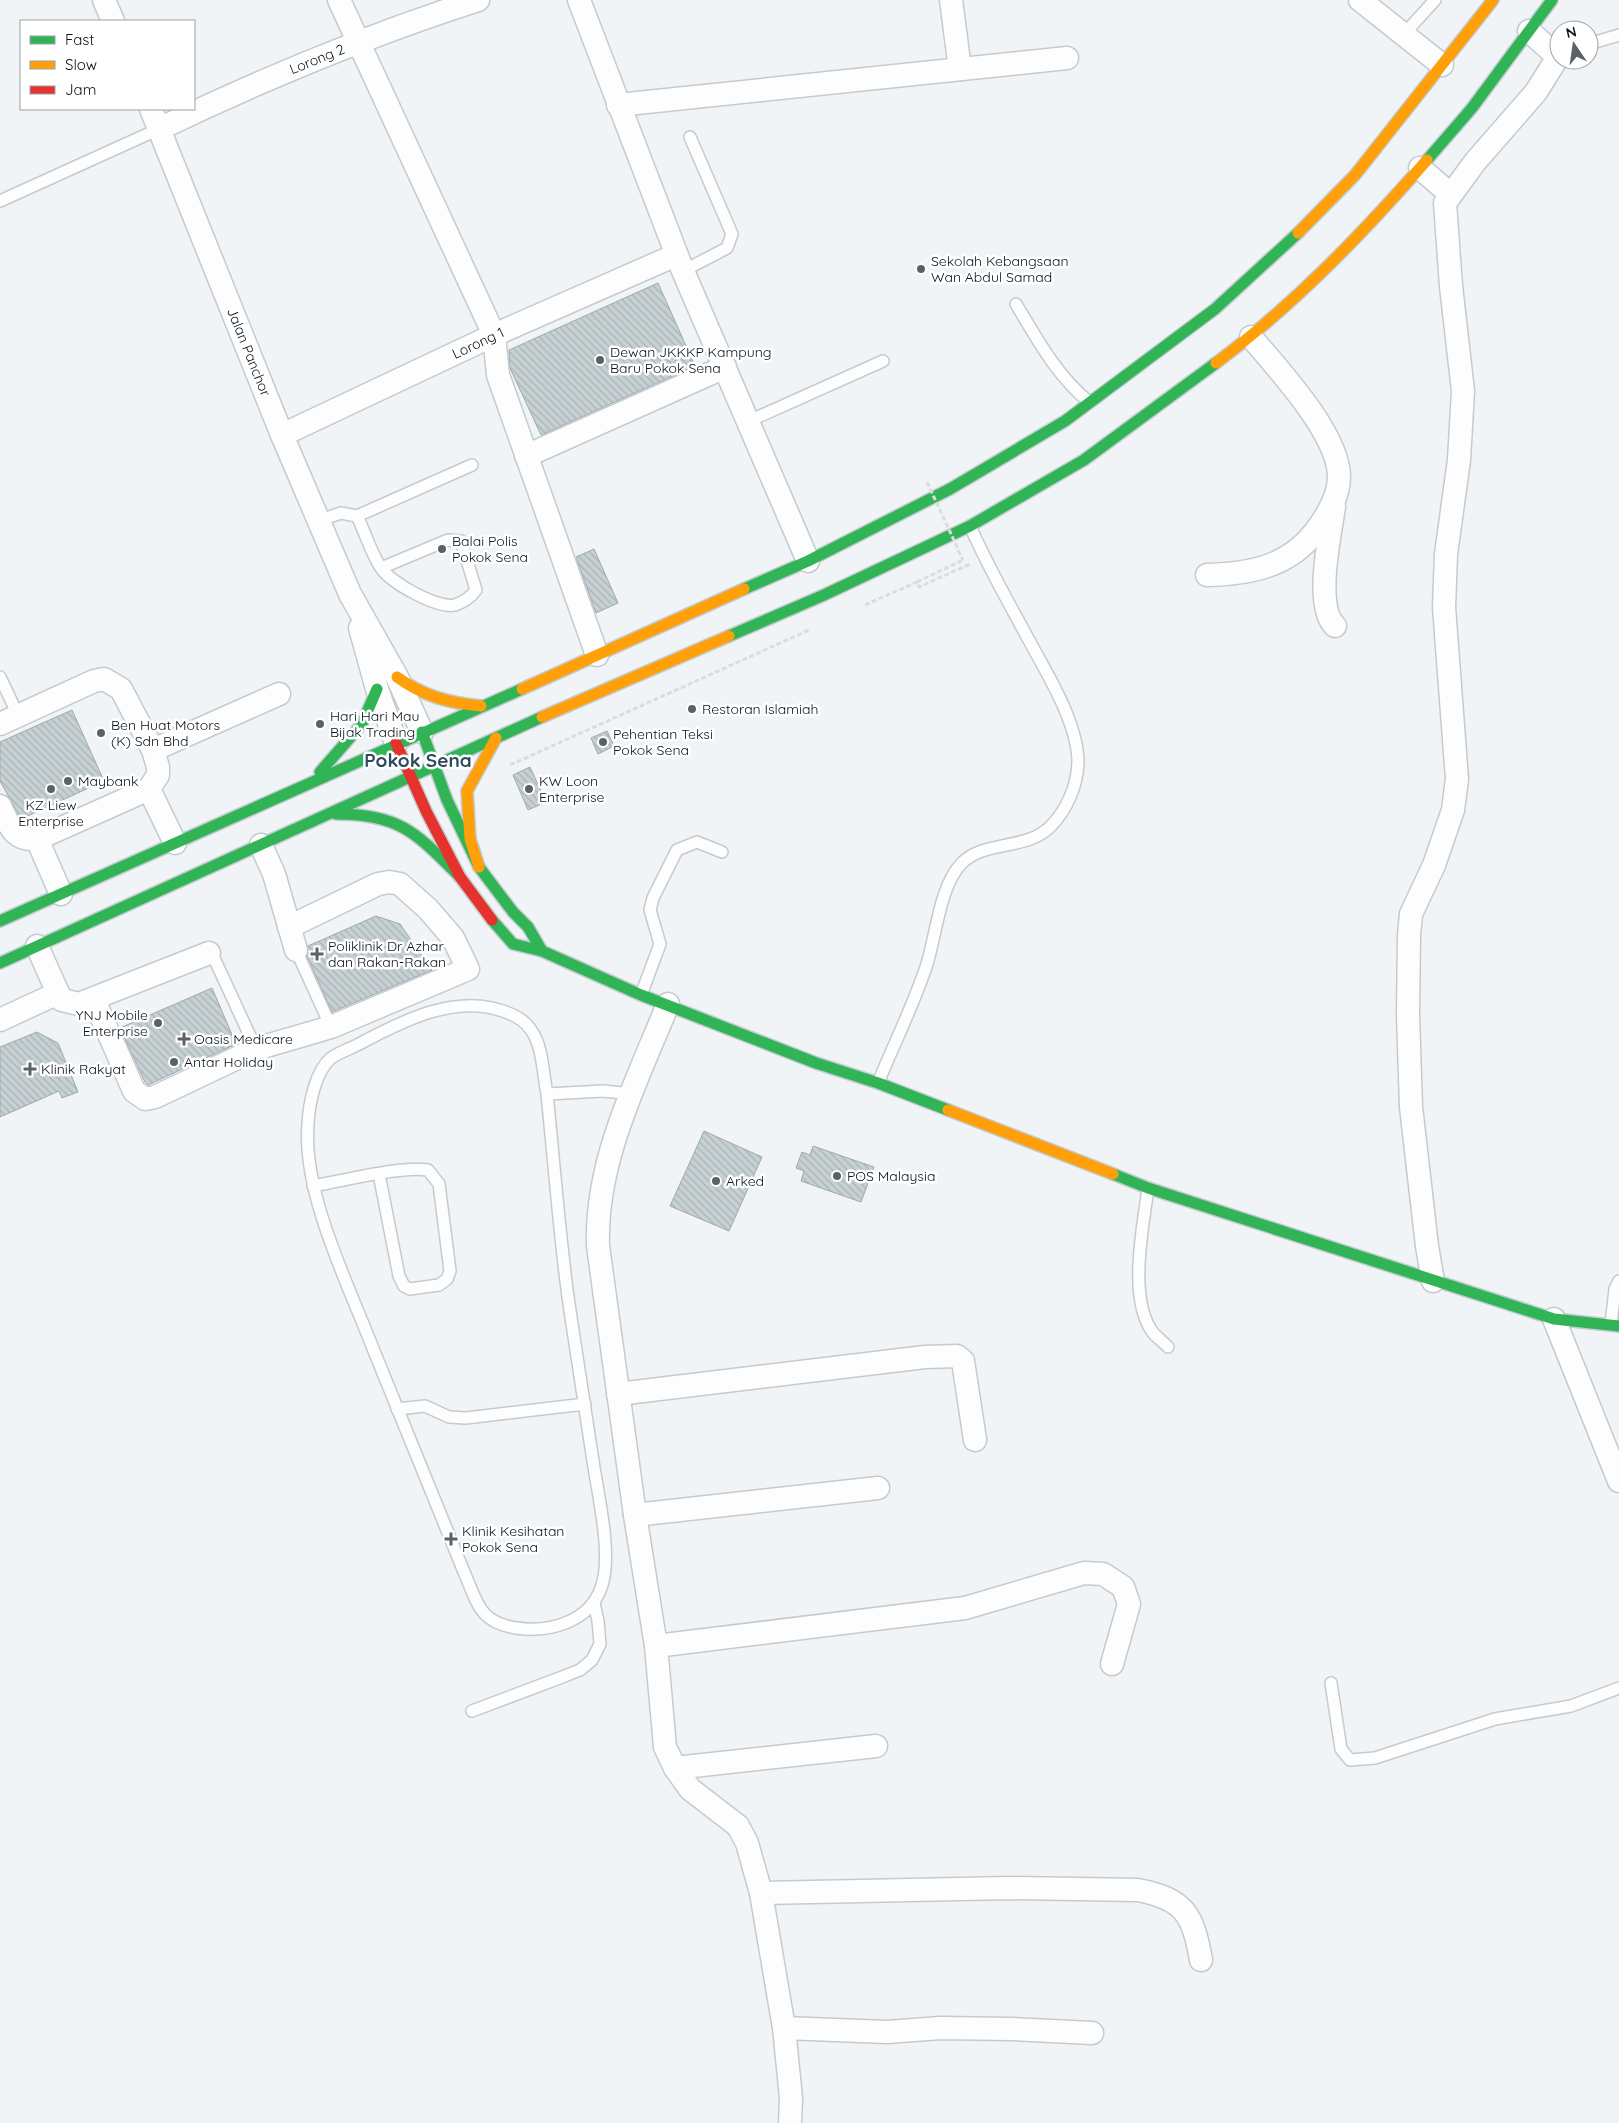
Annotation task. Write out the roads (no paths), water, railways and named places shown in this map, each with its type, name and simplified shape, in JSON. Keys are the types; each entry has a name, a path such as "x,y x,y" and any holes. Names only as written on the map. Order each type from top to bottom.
{"main road":[{"path":"0,921 396,743 484,707 808,562 950,489 1066,421 1215,310 1279,253 1355,175 1493,0"},
{"path":"0,963 434,768 496,738 824,595 970,526 1084,460 1251,336 1312,284 1420,168 1472,108 1552,0"},
{"path":"397,677 418,692 431,698 459,705 484,707"},
{"path":"312,781 359,729 374,704 377,689"},
{"path":"422,732 434,768 479,867 508,906 528,927 542,951"},
{"path":"479,867 470,839 467,791 496,738"},
{"path":"396,743 411,778 460,877"},
{"path":"329,814 372,815 409,827 460,877 499,929 513,944 542,951 641,995 816,1063 878,1083 1148,1188 1554,1319 1615,1325"}],"street":[{"path":"104,0 113,20"},
{"path":"339,0 494,335 498,375 597,655"},
{"name":"Lorong 2","path":"195,106 227,96 358,42 478,0"},
{"path":"579,0 680,263 808,562"},
{"path":"951,0 960,69"},
{"path":"1360,0 1442,65"},
{"path":"1529,31 1549,48"},
{"path":"618,104 1067,58"},
{"path":"1433,1281 1426,1246 1411,1107 1408,1014 1411,914 1434,865 1453,810 1457,779 1444,607 1446,554 1459,460 1463,400 1444,216 1445,203 1480,156 1536,92 1550,70"},
{"name":"Lorong 2","path":"155,119 183,110"},
{"name":"Jalan Panchor","path":"155,119 282,436 320,520 350,594"},
{"path":"1420,168 1450,194"},
{"name":"Lorong 1","path":"282,436 494,335 680,263"},
{"path":"1251,336 1320,424 1334,455 1339,476 1325,594 1326,612 1329,620 1336,626"},
{"path":"526,456 725,367"},
{"path":"1207,575 1251,572 1283,559 1304,547 1335,501"},
{"path":"350,594 397,677 422,732"},
{"path":"350,594 377,689 396,743"},
{"path":"0,806 16,835 25,840 37,839 149,789 158,774 153,750 121,689 104,679 94,681 9,720"},
{"path":"153,750 279,694"},
{"path":"149,789 175,842"},
{"path":"37,839 61,894"},
{"path":"261,846 274,874 296,950"},
{"path":"94,1000 134,1091 145,1098 155,1097 256,1049 331,1027 468,969 463,955 453,938 428,909 400,884 389,882 378,884 289,927"},
{"path":"37,946 62,1000 71,1004 94,1000 209,953"},
{"path":"0,1020 58,993"},
{"path":"668,1004 611,1149 597,1218 598,1246 635,1515 656,1646 665,1747 675,1768 690,1789 738,1826 747,1844 761,1893 784,2028 791,2098 790,2123"},
{"path":"1554,1319 1619,1481"},
{"path":"618,1394 925,1357 957,1356 963,1361 975,1440"},
{"path":"635,1515 878,1488"},
{"path":"656,1646 965,1608 1084,1573 1103,1574 1124,1587 1129,1604 1112,1664"},
{"path":"675,1768 876,1746"},
{"path":"761,1893 1009,1888 1138,1890 1156,1894 1172,1901 1186,1913 1196,1931 1201,1960"},
{"path":"784,2028 887,2032 968,2028 1092,2033"}],"lane":[{"path":"1404,34 1435,0"},
{"path":"1599,41 1619,34"},
{"path":"0,201 155,119"},
{"path":"680,263 727,248 732,234 690,137"},
{"path":"1016,304 1045,353 1080,395 1090,402"},
{"path":"749,421 883,361"},
{"path":"320,520 341,513 357,516 472,465"},
{"path":"357,516 382,568 393,579 442,605 455,605 471,597 476,590 461,541 455,539 448,540 382,568"},
{"path":"878,1083 927,965 950,880 961,864 976,852 1012,845 1032,838 1049,828 1066,806 1076,782 1078,761 1072,728 1048,674 981,551 970,526"},
{"path":"0,677 9,720"},
{"path":"641,995 660,944 650,910 653,898 678,850 697,842 722,852"},
{"path":"296,950 331,1027"},
{"path":"209,953 214,958 256,1049"},
{"path":"462,1006 495,1008 518,1017 531,1030 538,1045 547,1094 568,1295 602,1515 606,1572 594,1603 573,1620 554,1628 530,1630 490,1621 479,1607 353,1300 313,1186 307,1150 308,1122 320,1072 331,1058 412,1020 438,1010 462,1006"},
{"path":"547,1094 604,1091 632,1094"},
{"path":"313,1186 379,1174 416,1168 428,1170 439,1184 450,1271 447,1279 439,1285 410,1289 404,1286 399,1276 379,1174"},
{"path":"1148,1188 1139,1261 1141,1299 1145,1316 1153,1333 1168,1347"},
{"path":"1615,1325 1614,1289 1619,1281"},
{"path":"397,1409 425,1406 448,1417 466,1418 585,1404"},
{"path":"472,1711 580,1670 592,1660 600,1644 594,1603"},
{"path":"1331,1683 1341,1749 1350,1760 1375,1758 1494,1719 1571,1706 1619,1688"}],"place":[{"name":"Sekolah Kebangsaan Wan Abdul Samad","path":"921,269"},
{"name":"Dewan JKKKP Kampung Baru Pokok Sena","path":"600,360"},
{"name":"Balai Polis Pokok Sena","path":"442,549"},
{"name":"Restoran Islamiah","path":"692,709"},
{"name":"Hari Hari Mau Bijak Trading","path":"320,724"},
{"name":"Ben Huat Motors (K) Sdn Bhd","path":"101,733"},
{"name":"Pehentian Teksi Pokok Sena","path":"603,742"},
{"name":"Maybank","path":"68,781"},
{"name":"KZ Liew Enterprise","path":"51,789"},
{"name":"KW Loon Enterprise","path":"529,789"},
{"name":"Poliklinik Dr Azhar dan Rakan-Rakan","path":"317,954"},
{"name":"YNJ Mobile Enterprise","path":"158,1023"},
{"name":"Oasis Medicare","path":"184,1039"},
{"name":"Antar Holiday","path":"174,1062"},
{"name":"Klinik Rakyat","path":"30,1069"},
{"name":"POS Malaysia","path":"837,1176"},
{"name":"Arked","path":"716,1181"},
{"name":"Klinik Kesihatan Pokok Sena","path":"451,1539"}],"district":[{"name":"Pokok Sena","path":"418,760"}]}
